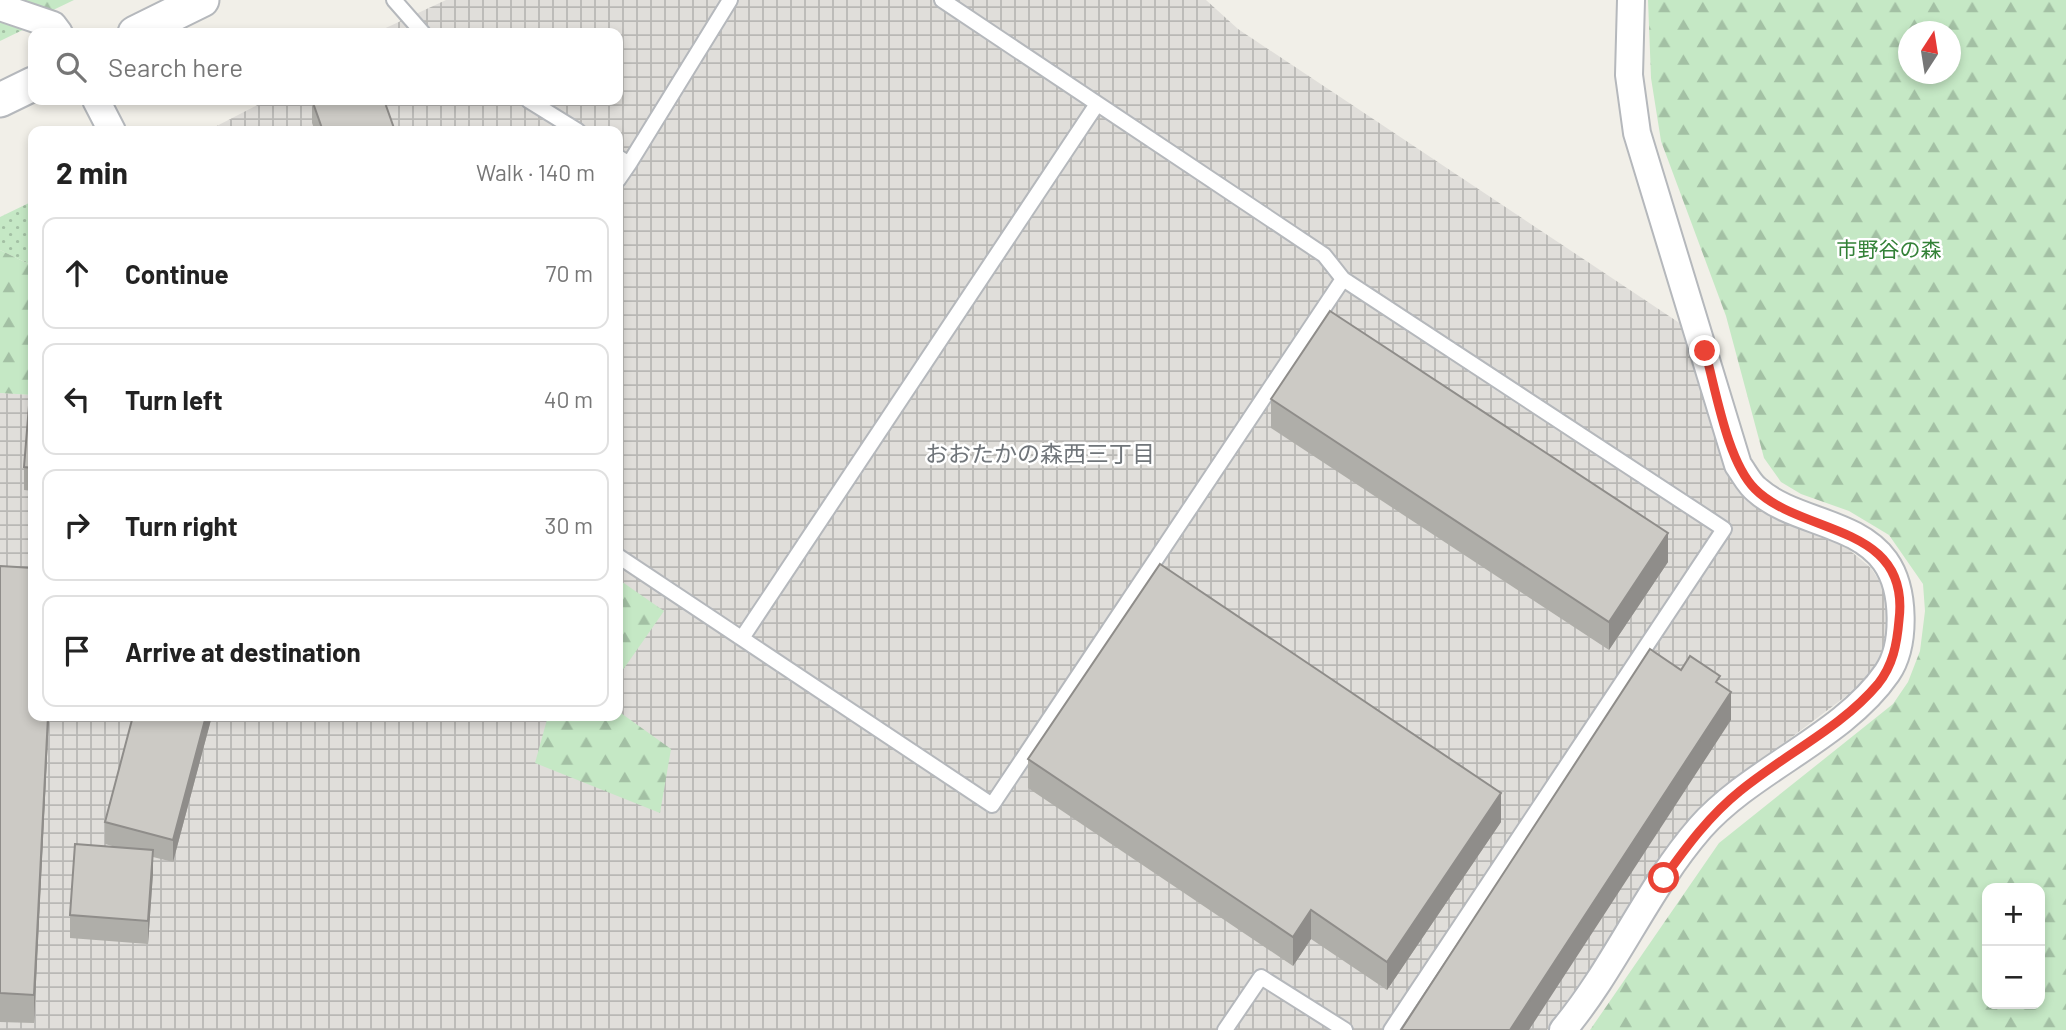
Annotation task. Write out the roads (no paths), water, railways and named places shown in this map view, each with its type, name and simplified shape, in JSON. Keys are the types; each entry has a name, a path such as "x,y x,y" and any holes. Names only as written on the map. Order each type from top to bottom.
{"street":[{"path":"145,28 202,0"},
{"path":"1563,1030 1700,828 1740,791 1862,703 1888,671 1896,645 1900,613 1896,584 1885,561 1862,540 1787,510 1755,490 1738,465 1637,133 1629,75 1631,0"},
{"path":"0,7 55,28"},
{"path":"0,100 28,86"},
{"path":"99,105 109,126"}],"lane":[{"path":"394,0 419,28"},
{"path":"623,160 730,0"},
{"path":"942,0 1324,255 1343,279 1724,529 1391,1030"},
{"path":"742,638 1097,103"},
{"path":"536,105 570,126"},
{"path":"623,559 992,805 1343,279"},
{"path":"1225,1030 1261,977 1345,1030"}],"district":[{"name":"おおたかの森西三丁目","path":"1040,453"}],"park label":[{"name":"市野谷の森","path":"1889,248"}]}
